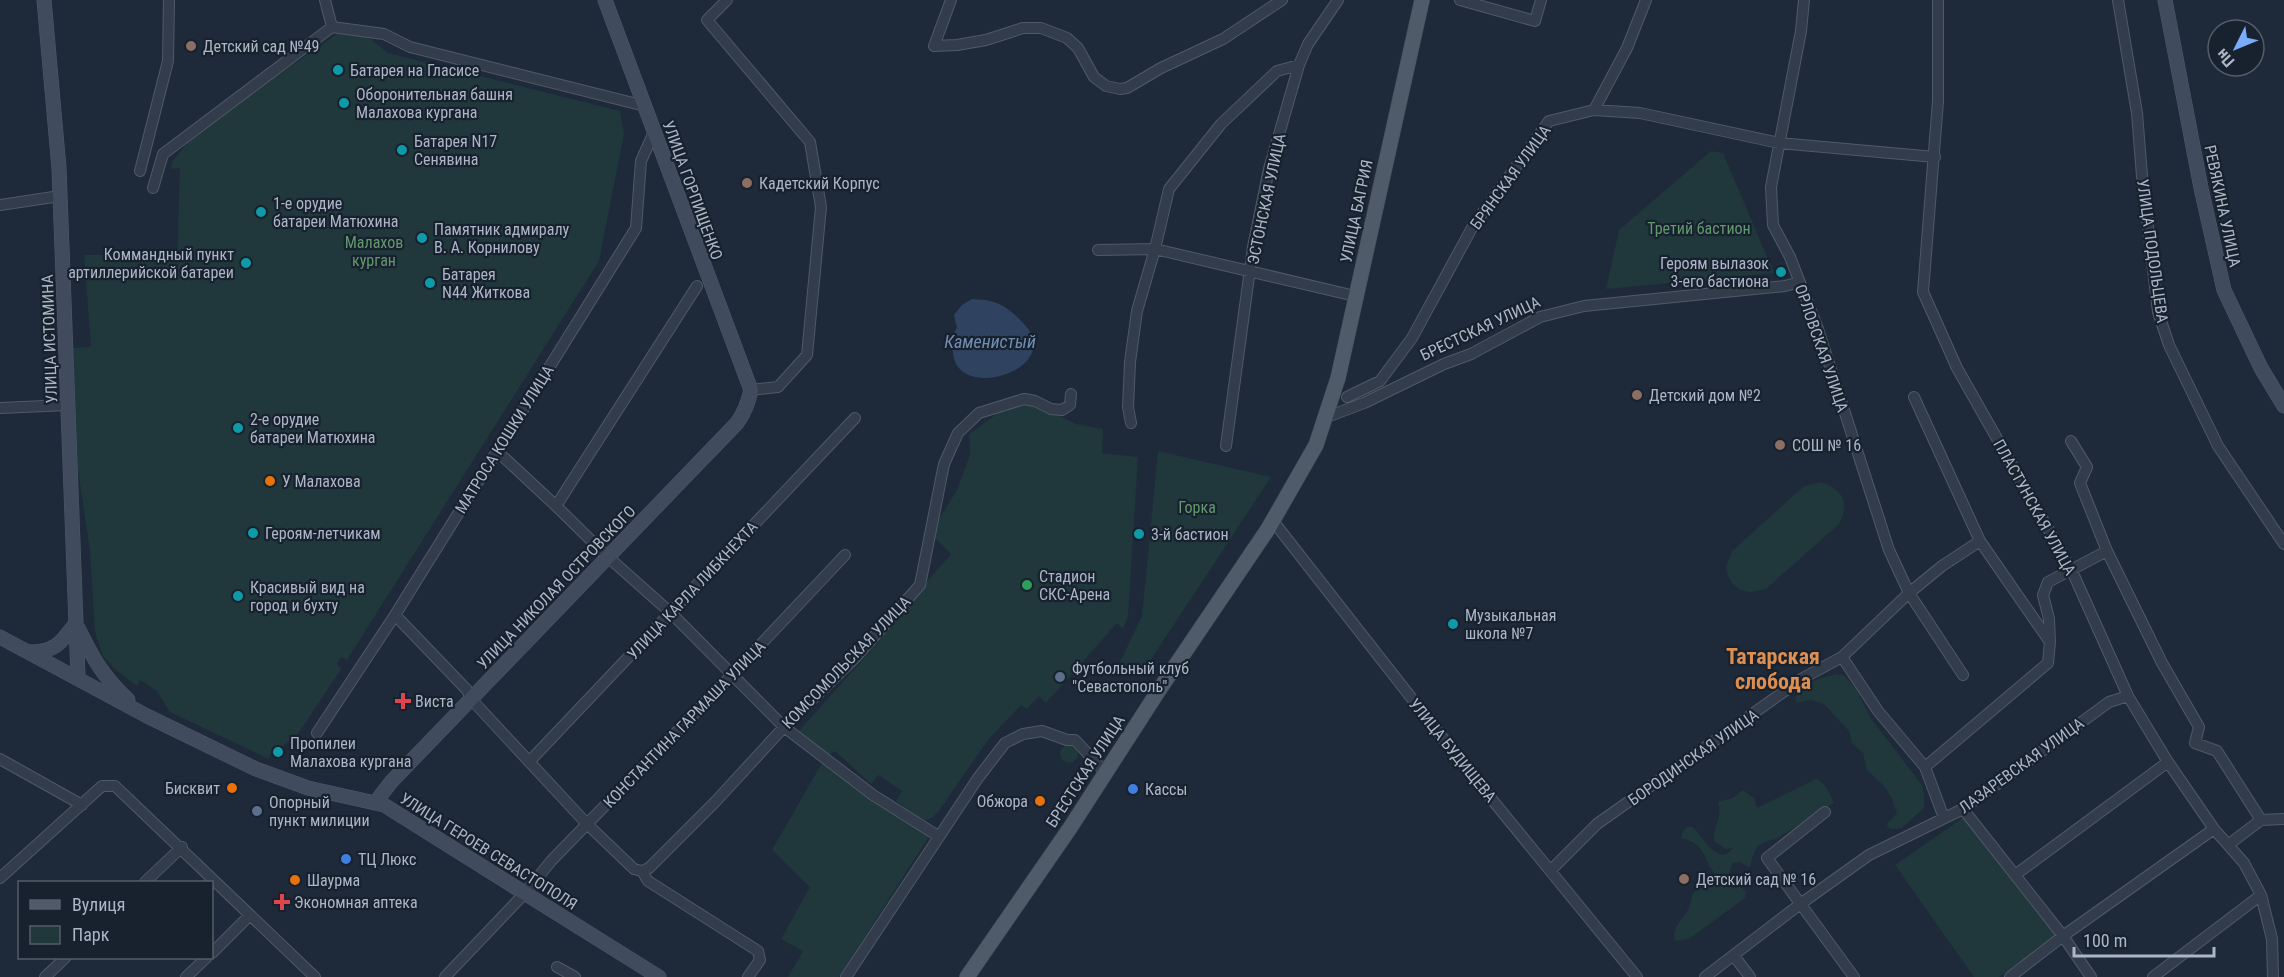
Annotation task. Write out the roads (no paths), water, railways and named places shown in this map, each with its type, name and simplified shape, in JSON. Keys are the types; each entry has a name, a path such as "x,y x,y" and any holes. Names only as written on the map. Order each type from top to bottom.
{"main road":[{"name":"УЛИЦА ИСТОМИНА","path":"44,0 59,168 78,677"},
{"name":"УЛИЦА ГОРПИЩЕНКО","path":"605,0 751,390"},
{"name":"УЛИЦА БАГРИЯ","path":"1324,423 1338,378 1422,0"},
{"name":"РЕВЯКИНА УЛИЦА","path":"2165,0 2201,188 2224,290 2262,368 2284,406"},
{"name":"УЛИЦА НИКОЛАЯ ОСТРОВСКОГО","path":"375,803 391,782 737,423 745,412 751,390"},
{"name":"БРЕСТСКАЯ УЛИЦА","path":"967,977 1273,521 1316,445 1324,423"},
{"path":"30,652 44,652 61,644 76,623 93,659 107,681 147,716"},
{"name":"УЛИЦА ГЕРОЕВ СЕВАСТОПОЛЯ","path":"0,636 147,716 282,780 384,805 650,975"}],"street":[{"path":"140,171 168,61 169,0"},
{"path":"325,0 332,27"},
{"path":"707,20 719,0"},
{"path":"707,20 727,0"},
{"path":"951,0 934,46 986,40 1023,28 1041,28 1067,38 1078,48 1094,77 1106,86 1120,89 1127,88 1223,39 1282,0"},
{"name":"ЭСТОНСКАЯ УЛИЦА","path":"1226,446 1253,247 1269,169 1299,65 1308,44 1338,0"},
{"path":"1460,0 1535,21 1541,0"},
{"path":"1593,110 1627,48 1646,0"},
{"name":"ОРЛОВСКАЯ УЛИЦА","path":"1804,0 1771,187 1773,225 1800,282 1818,329 1889,550 1910,593 1963,675"},
{"name":"ПЛАСТУНСКАЯ УЛИЦА","path":"1938,0 1938,101 1923,292 1957,368 2072,572 2128,696 2168,762 2214,829 2244,863 2260,895 2272,939 2273,977"},
{"name":"УЛИЦА ПОДОЛЬЦЕВА","path":"2118,0 2137,113 2158,312 2169,345 2218,446 2284,544"},
{"path":"707,20 810,142 821,207 807,355 778,387 751,390"},
{"path":"153,188 163,154 332,27 384,34 421,50 645,106"},
{"path":"1131,423 1128,407 1130,362 1137,311 1155,249 1168,189 1221,124 1261,86 1277,71 1299,65"},
{"name":"БРЯНСКАЯ УЛИЦА","path":"1347,396 1380,381 1412,339 1473,226 1549,121 1593,110 1640,113 1779,143 1935,157"},
{"name":"МАТРОСА КОШКИ УЛИЦА","path":"317,733 394,615 636,228 641,161 654,132"},
{"path":"0,205 60,196"},
{"path":"1098,250 1155,249 1355,296"},
{"name":"БРЕСТСКАЯ УЛИЦА","path":"1324,423 1444,364 1471,354 1540,316 1584,306 1785,286 1800,282"},
{"path":"556,506 697,286"},
{"name":"КОМСОМОЛЬСКАЯ УЛИЦА","path":"642,871 649,868 716,801 784,727 855,658 920,585 944,464 958,433 980,413 1003,404 1024,399 1035,401 1051,409 1062,410 1070,405 1071,394"},
{"path":"1914,397 1980,541 2050,642"},
{"path":"0,408 68,405"},
{"name":"УЛИЦА КАРЛА ЛИБКНЕХТА","path":"529,762 855,418"},
{"path":"2071,441 2087,467 2080,483 2107,551 2157,654 2199,727 2195,743 2217,751 2261,820"},
{"path":"496,452 556,506 608,558 671,613 784,727 873,795 938,836"},
{"name":"УЛИЦА БУДИЩЕВА","path":"1273,521 1467,769 1637,977"},
{"name":"БОРОДИНСКАЯ УЛИЦА","path":"1551,870 1597,824 1803,678 1842,657 1942,566 1980,541"},
{"path":"1925,767 2048,663 2049,619 2043,595 2048,582 2072,572 2107,551"},
{"name":"КОНСТАНТИНА ГАРМАША УЛИЦА","path":"445,977 524,894 552,860 845,555"},
{"path":"394,615 467,690 471,699 529,762 634,869 642,871 648,881 758,951 760,960 748,977"},
{"path":"1842,657 1878,711 1925,767 1944,818"},
{"name":"ЛАЗАРЕВСКАЯ УЛИЦА","path":"1705,977 1869,855 1963,809 2109,702 2128,696"},
{"path":"846,977 978,777 1005,743 1023,734 1042,731 1067,740 1075,740 1106,773"},
{"path":"0,759 82,805"},
{"path":"2015,875 2168,762"},
{"path":"0,878 5,866 82,805 102,786 111,785 119,789 182,848 315,977"},
{"path":"1963,809 2063,936 2091,977"},
{"path":"1825,812 1767,858 1799,905 1854,977"},
{"path":"2228,844 2261,820 2284,819"},
{"path":"2010,977 2063,936 2214,829"},
{"path":"146,881 182,848"},
{"path":"2153,977 2260,895"},
{"path":"213,952 250,915"},
{"path":"1734,956 1750,977"},
{"path":"45,977 63,959"},
{"path":"186,977 204,959"},
{"path":"557,967 575,977"}],"water":[{"name":"Каменистый","path":"972,299 1001,305 1024,324 1033,340 1031,354 1021,366 1006,374 989,378 972,376 959,368 952,346 957,328 954,315 962,305"}],"place":[{"name":"Детский сад №49","path":"191,46"},
{"name":"Батарея на Гласисе","path":"338,70"},
{"name":"Оборонительная башня Малахова кургана","path":"344,103"},
{"name":"Батарея N17 Сенявина","path":"402,150"},
{"name":"Кадетский Корпус","path":"747,183"},
{"name":"1-е орудие батареи Матюхина","path":"261,212"},
{"name":"Памятник адмиралу В. А. Корнилову","path":"422,238"},
{"name":"Коммандный пункт артиллерийской батареи","path":"246,263"},
{"name":"Героям вылазок 3-его бастиона","path":"1781,272"},
{"name":"Батарея N44 Житкова","path":"430,283"},
{"name":"Детский дом №2","path":"1637,395"},
{"name":"2-е орудие батареи Матюхина","path":"238,428"},
{"name":"СОШ № 16","path":"1780,445"},
{"name":"У Малахова","path":"270,481"},
{"name":"Героям-летчикам","path":"253,533"},
{"name":"3-й бастион","path":"1139,534"},
{"name":"Стадион СКС-Арена","path":"1027,585"},
{"name":"Красивый вид на город и бухту","path":"238,596"},
{"name":"Музыкальная школа №7","path":"1453,624"},
{"name":"Футбольный клуб \"Севастополь\"","path":"1060,677"},
{"name":"Виста","path":"403,701"},
{"name":"Пропилеи Малахова кургана","path":"278,752"},
{"name":"Бисквит","path":"232,788"},
{"name":"Кассы","path":"1133,789"},
{"name":"Обжора","path":"1040,801"},
{"name":"Опорный пункт милиции","path":"257,811"},
{"name":"ТЦ Люкс","path":"346,859"},
{"name":"Детский сад № 16","path":"1684,879"},
{"name":"Шаурма","path":"295,880"},
{"name":"Экономная аптека","path":"282,902"}],"district":[{"name":"Татарская слобода","path":"1773,668"}],"park label":[{"name":"Третий бастион","path":"1699,228"},
{"name":"Малахов курган","path":"374,251"},
{"name":"Горка","path":"1197,507"}]}
